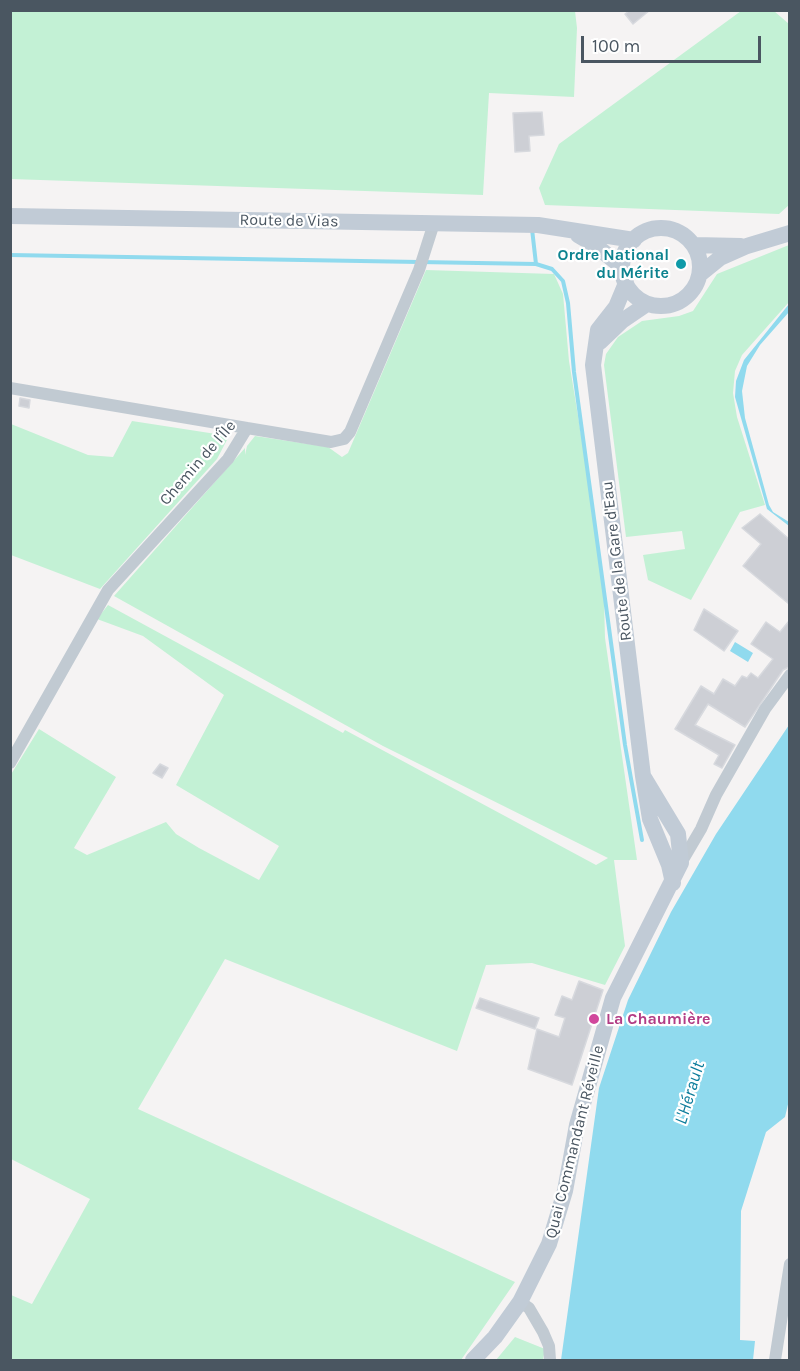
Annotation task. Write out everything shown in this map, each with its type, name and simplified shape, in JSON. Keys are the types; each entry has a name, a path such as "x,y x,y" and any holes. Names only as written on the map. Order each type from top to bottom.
{"main road":[{"name":"Route de Vias","path":"10,216 538,225 634,240"},
{"name":"Route de Vias","path":"567,228 595,245 624,275"},
{"path":"664,229 684,236 694,245 699,259 699,275 692,291 678,302 660,306 647,304 636,297 624,275 625,253 634,240 643,233 664,229"},
{"path":"699,275 720,258 747,246 789,233"},
{"path":"694,245 747,246"},
{"name":"Route de la Gare d'Eau","path":"624,275 616,307 598,330 593,365 643,776 656,836 669,865 673,883"},
{"path":"595,347 622,321 647,304"},
{"name":"Route de la Gare d'Eau","path":"643,776 678,834 683,856"},
{"path":"673,883 683,856"},
{"name":"Quai Commandant Réveille","path":"473,1360 495,1337 520,1302 549,1244 565,1191 577,1125 613,998 673,883"}],"street":[{"name":"Chemin de l'Île","path":"10,763 108,590 228,459 247,428 331,442 344,439 350,432 421,265 434,223"},
{"path":"10,388 247,428"},
{"path":"656,836 667,848 683,856 765,709 789,675"},
{"path":"775,1360 789,1264"},
{"path":"520,1302 529,1308 543,1332 549,1346 550,1360"}],"green space":[{"path":"11,10 575,11 577,28 574,97 489,93 483,195 11,179"},
{"path":"741,11 774,11 789,24 789,205 779,214 545,205 539,188 559,144"},
{"path":"789,245 789,302 742,355 735,371 733,393 737,417 765,505 740,512 691,600 648,580 643,555 685,549 682,531 626,537 604,365 606,354 618,337 642,321 679,316 693,311 717,274"},
{"path":"426,270 554,274 563,294 569,361 590,489 604,601 605,638 637,860 614,860 625,946 605,985 532,963 486,965 457,1051 225,959 138,1109 515,1282 461,1360 11,1360 11,1295 32,1304 90,1199 11,1159 10,776 39,729 116,777 74,848 87,855 166,822 176,834 259,880 279,846 176,785 224,695 143,636 97,619 108,605 343,733 345,730 596,865 608,858 383,746 114,596 245,448 245,455 247,446 255,436 328,447 342,457 348,453"},
{"path":"132,421 229,436 217,459 100,589 11,555 11,424 88,455 113,457"},
{"path":"515,1337 545,1349 543,1360 496,1360"}],"water":[{"path":"789,304 789,312 760,345 747,366 742,391 745,418 769,505 773,512 789,522 789,526 767,509 735,397 736,381 744,360"},
{"path":"735,642 753,653 748,662 730,651"},
{"name":"L'Hérault","path":"789,725 789,1100 785,1117 766,1132 741,1211 740,1340 755,1341 753,1360 561,1360 599,1088 628,1000 671,912 716,834"}],"building":[{"path":"630,10 650,10 633,24 625,14"},
{"path":"542,112 544,135 529,136 530,151 515,152 513,113"},
{"path":"20,398 30,400 29,408 19,406"},
{"path":"760,514 789,539 789,604 743,566 761,544 742,528"},
{"path":"704,609 738,631 724,651 694,630"},
{"path":"789,621 789,667 783,670 745,727 708,704 695,725 735,745 722,768 714,764 719,755 675,729 701,686 714,694 723,679 735,686 742,676 747,678 751,673 758,678 773,659 751,644 766,622 780,632"},
{"path":"160,764 168,768 162,778 153,773"},
{"path":"579,981 603,990 572,1085 528,1069 537,1029 559,1037 565,1018 555,1015 562,996 572,1000"},
{"path":"480,998 539,1018 535,1029 476,1008"}],"waterway":[{"path":"532,229 536,264"},
{"path":"10,255 536,264 552,269 563,281 568,303 574,372 625,745 642,840"}],"place":[{"name":"Ordre National du Mérite","path":"681,264"},
{"name":"La Chaumière","path":"594,1019"}]}
